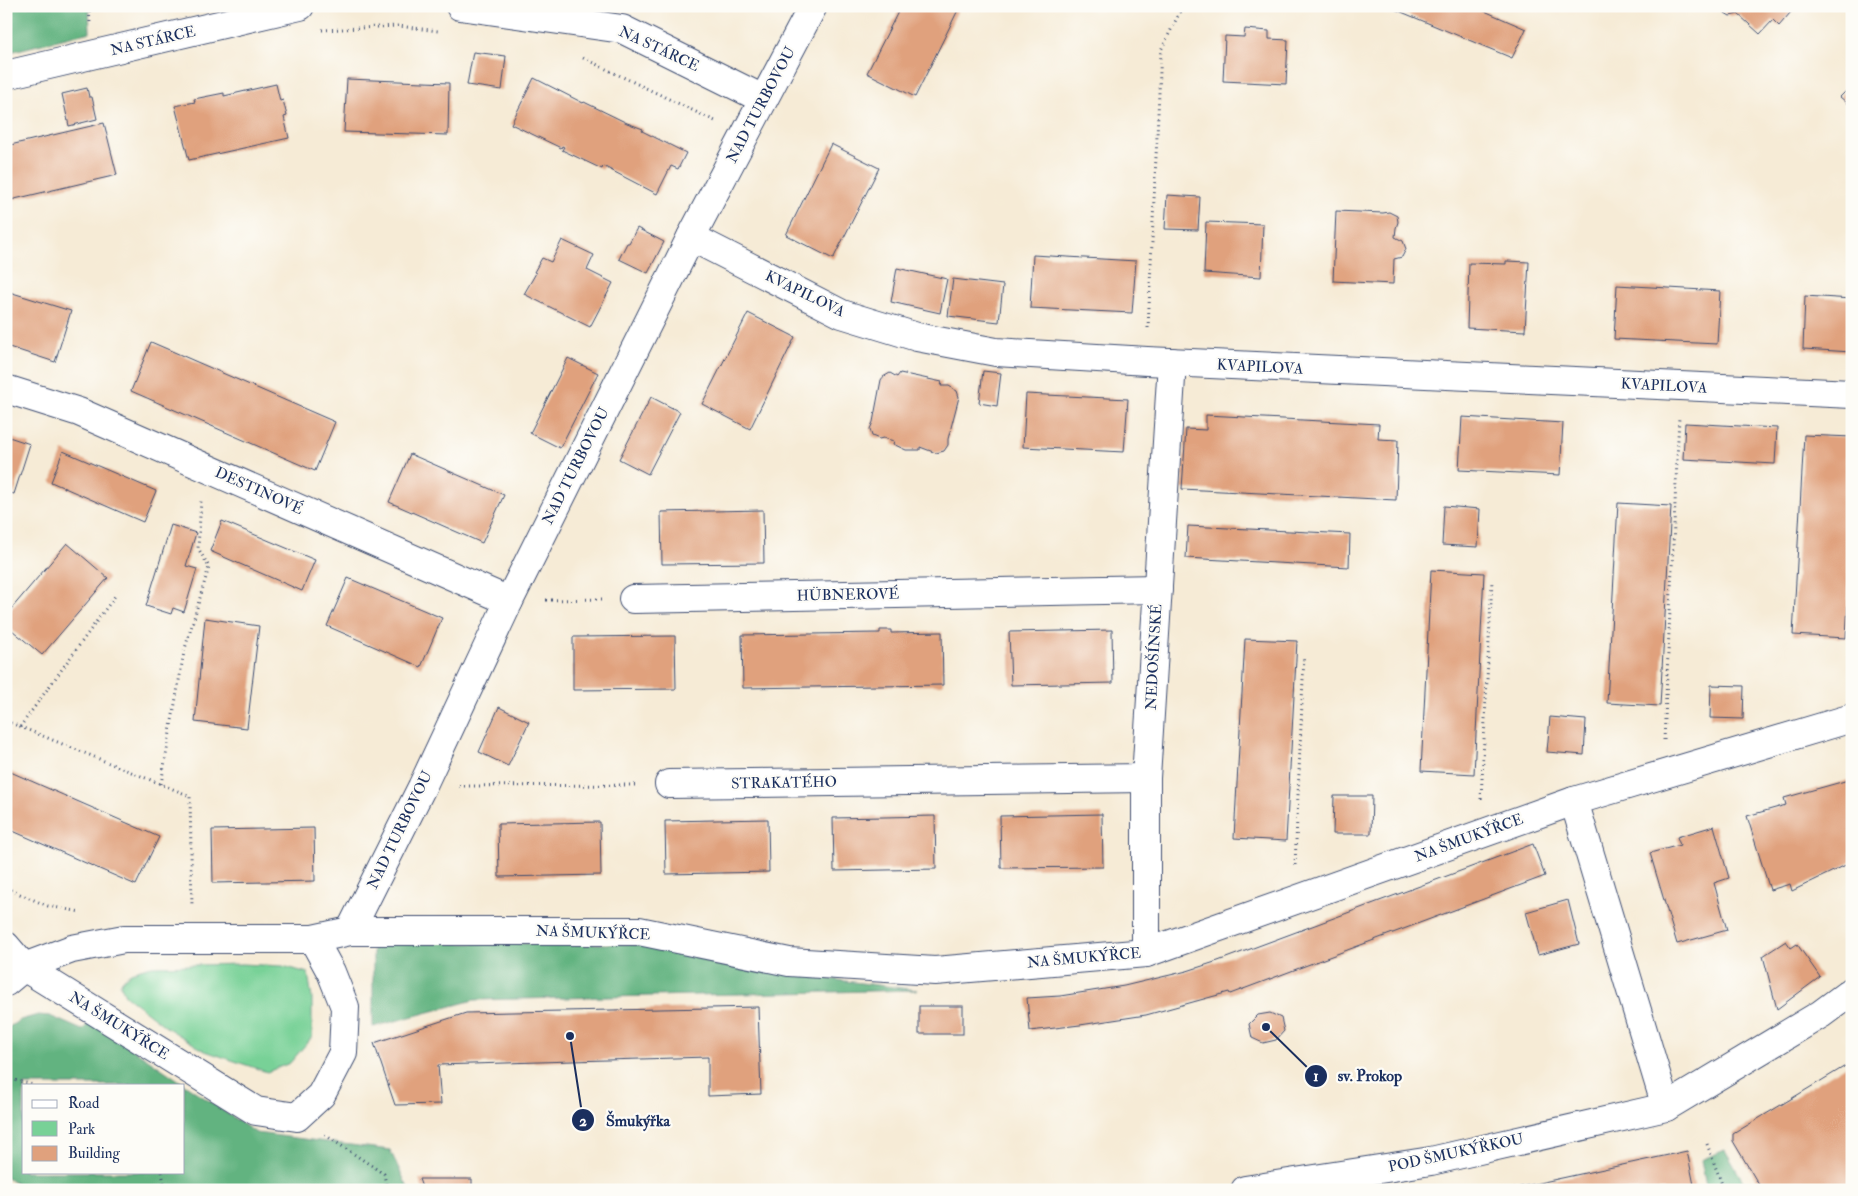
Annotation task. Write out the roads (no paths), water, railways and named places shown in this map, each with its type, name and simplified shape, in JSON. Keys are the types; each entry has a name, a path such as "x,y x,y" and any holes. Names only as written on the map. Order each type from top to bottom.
{"street":[{"name":"NA STÁRCE","path":"6,75 300,6"},
{"name":"NA STÁRCE","path":"460,6 622,29 763,99"},
{"name":"NAD TURBOVOU","path":"350,931 422,787 509,601 691,237 813,6"},
{"name":"KVAPILOVA","path":"691,237 842,314 917,337 996,352 1159,362 1852,394"},
{"name":"NEDOŠÍNSKÉ","path":"1146,953 1146,778 1158,589 1159,362"},
{"name":"DESTINOVÉ","path":"6,389 78,412 509,601"},
{"name":"HÜBNEROVÉ","path":"633,599 1158,589"},
{"name":"NA ŠMUKÝŘCE","path":"15,975 72,949 124,939 313,939 350,931 639,931 789,962 935,971 1146,953 1574,801 1852,718"},
{"name":"STRAKATÉHO","path":"668,784 1146,778"},
{"path":"1574,801 1666,1107"},
{"name":"NA ŠMUKÝŘCE","path":"15,975 256,1111 297,1117 321,1095 343,1053 345,1007 331,972 313,939"},
{"path":"6,946 15,975"},
{"name":"POD ŠMUKÝŘKOU","path":"1245,1190 1431,1161 1666,1107 1821,1014 1852,991"}],"place":[{"name":"sv. Prokop","path":"1266,1027"},
{"name":"Šmukýřka","path":"570,1036"}]}
